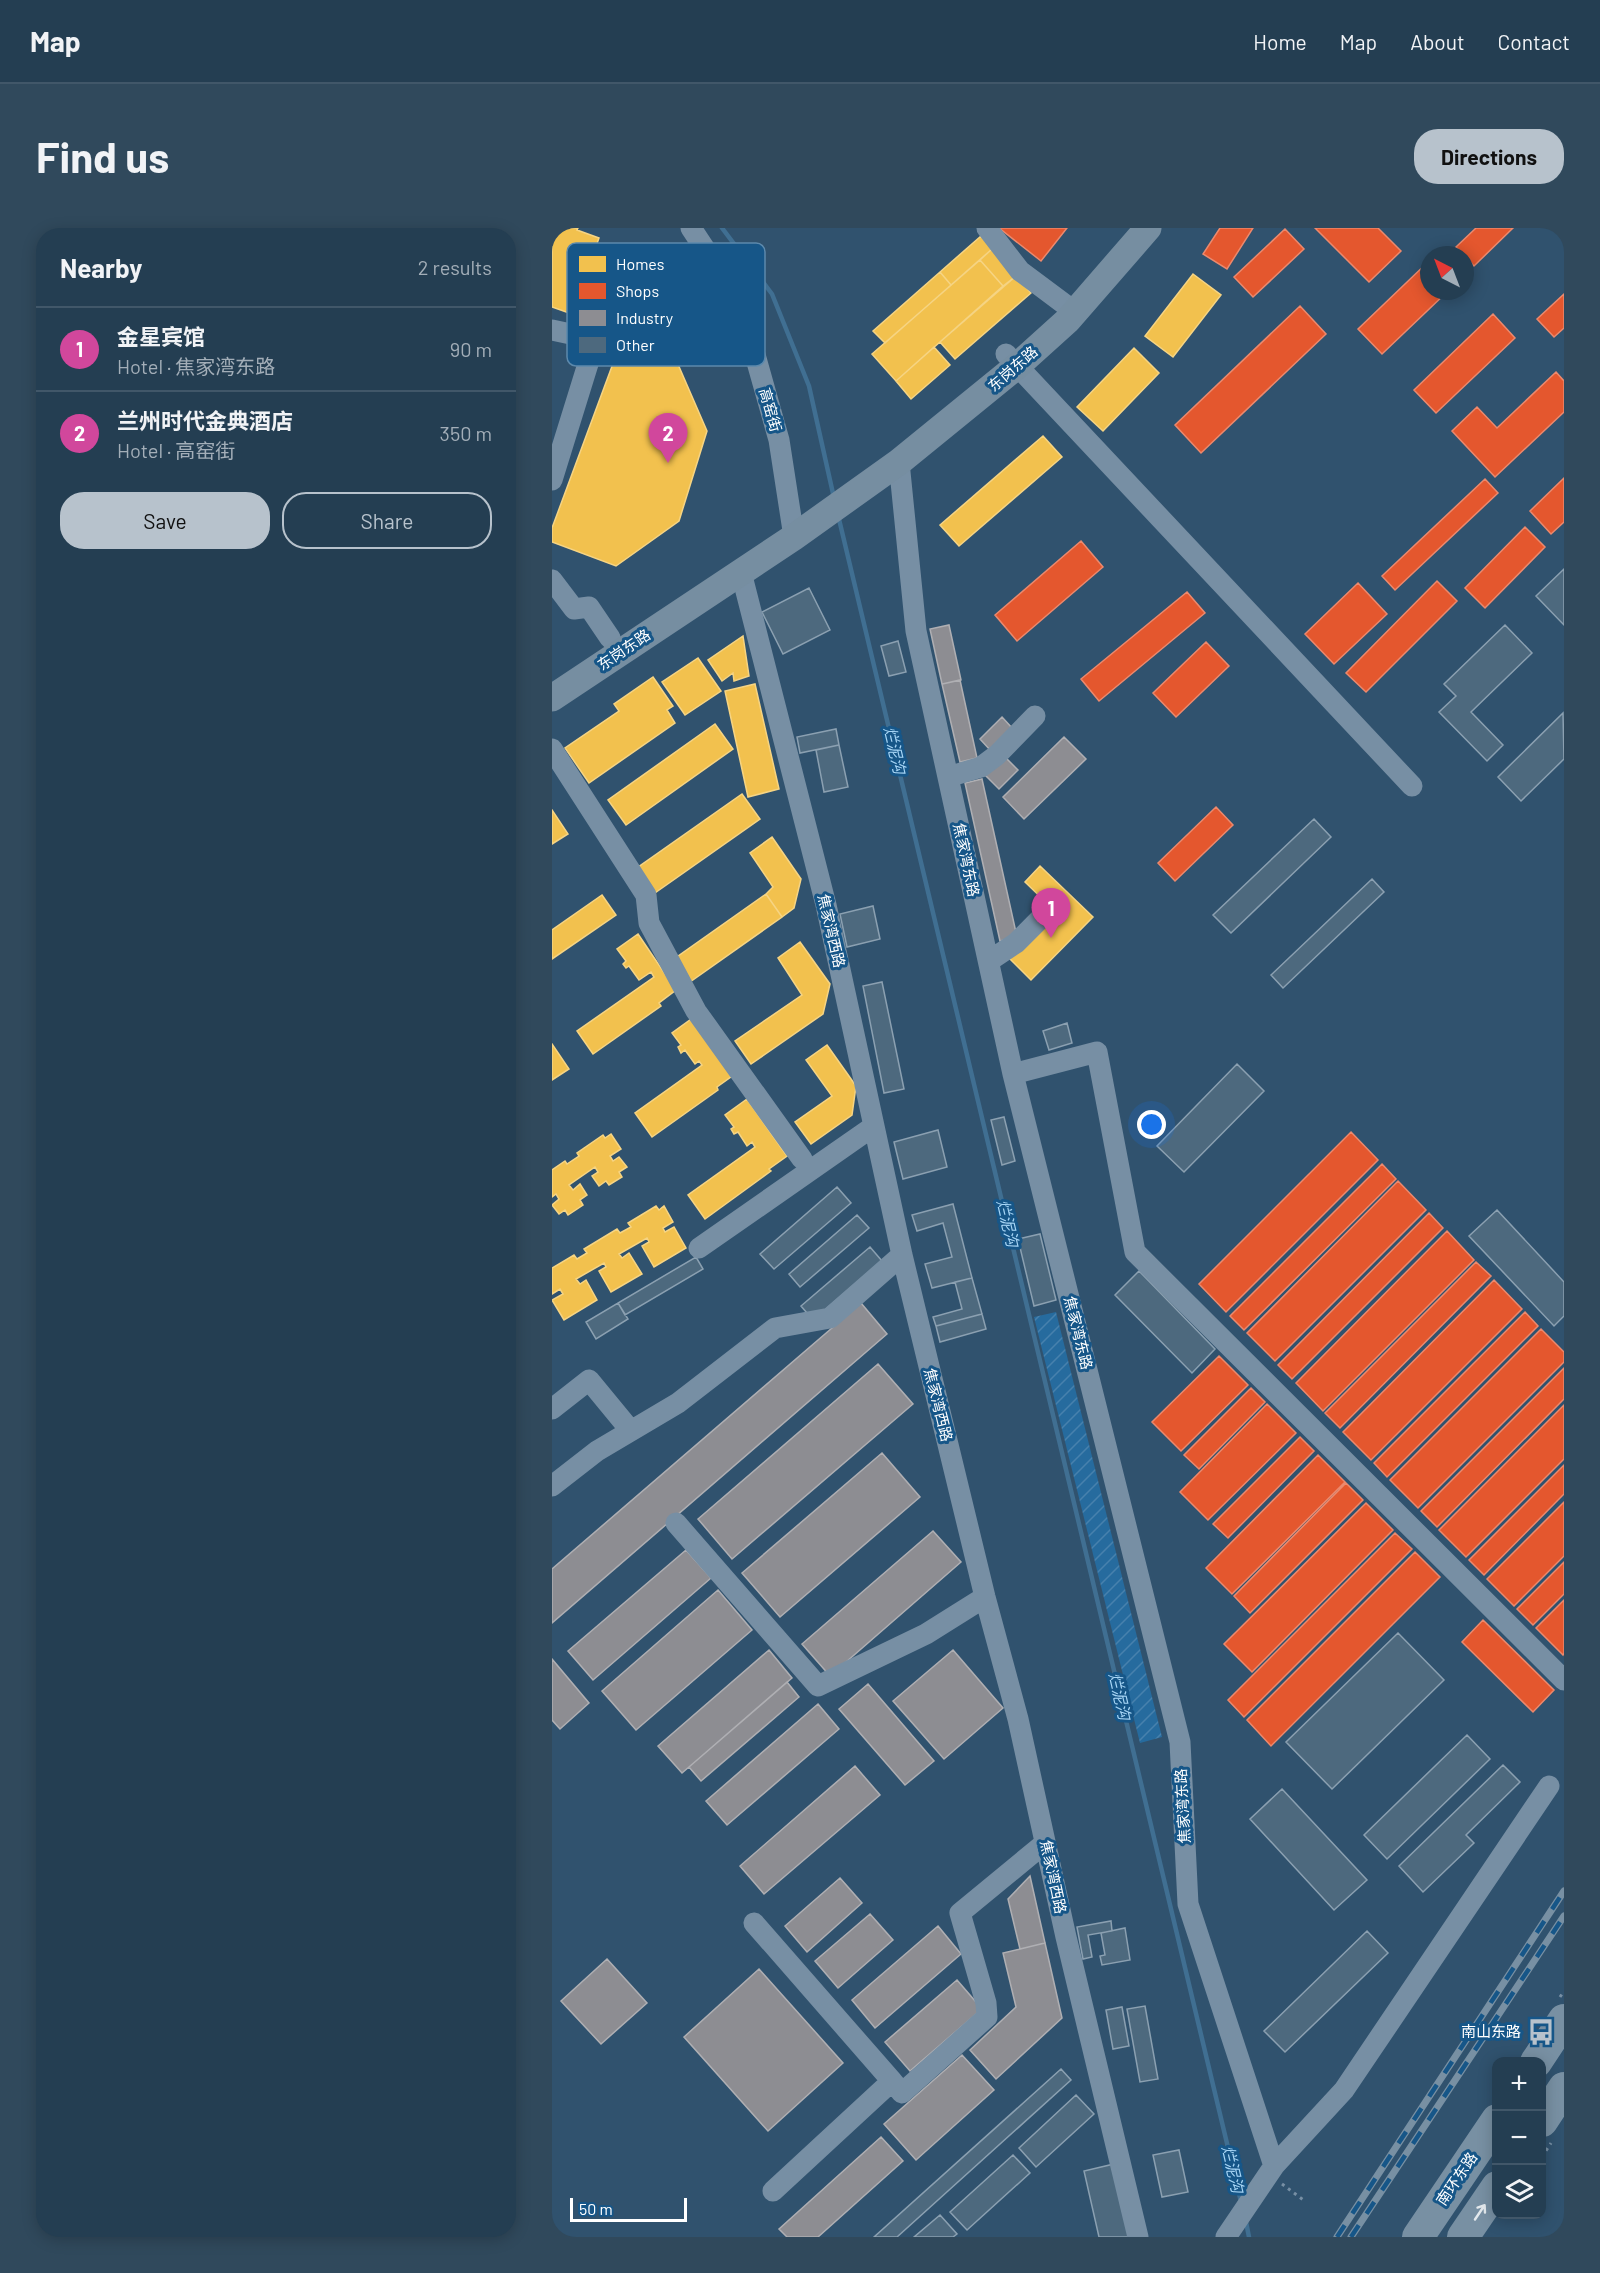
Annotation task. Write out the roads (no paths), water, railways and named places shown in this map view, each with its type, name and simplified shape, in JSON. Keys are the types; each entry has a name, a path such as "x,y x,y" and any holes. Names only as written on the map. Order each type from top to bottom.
{"highway":[{"path":"1539,2057 1564,2020"},
{"path":"1546,2115 1564,2088"},
{"name":"南环东路","path":"1418,2237 1492,2127"},
{"path":"1463,2237 1492,2194"}],"main road":[{"name":"东岗东路","path":"1068,306 1124,228"},
{"name":"东岗东路","path":"858,482 899,462 1012,360 1148,228"},
{"name":"东岗东路","path":"858,482 1012,360"},
{"path":"801,521 858,482"},
{"name":"东岗东路","path":"552,698 741,572 801,521"},
{"name":"东岗东路","path":"552,678 610,638 801,521"}],"street":[{"name":"高窑街","path":"692,228 701,243"},
{"path":"987,228 1020,271 1068,306"},
{"path":"552,330 567,333"},
{"path":"1012,360 1412,786"},
{"path":"552,480 586,366"},
{"name":"高窑街","path":"758,366 801,521"},
{"name":"焦家湾东路","path":"899,462 916,631 1013,1074 1180,1742 1188,1904 1267,2177"},
{"name":"焦家湾西路","path":"741,572 826,905 902,1255 985,1597 1018,1719 1138,2237"},
{"path":"552,580 573,609 589,607 610,638"},
{"path":"948,777 981,767 997,755 1035,716"},
{"path":"552,749 646,895 649,923 696,1011 802,1159"},
{"path":"989,962 1016,943 1042,917"},
{"path":"1013,1074 1096,1052 1135,1252 1564,1680"},
{"path":"699,1248 874,1126"},
{"path":"552,1486 597,1451 678,1403 776,1328 830,1318 902,1255"},
{"path":"552,1409 589,1380 631,1431"},
{"path":"676,1523 818,1686 926,1634 985,1597"},
{"path":"1226,2237 1267,2177 1344,2090 1549,1786"},
{"path":"754,1923 902,2093 987,2017 986,2003 960,1913 1045,1843"},
{"path":"773,2191 892,2081"}],"waterway":[{"name":"烂泥沟","path":"722,228 733,243"},
{"name":"烂泥沟","path":"765,285 772,294 809,386 834,498"},
{"name":"烂泥沟","path":"838,515 1241,2202"},
{"name":"烂泥沟","path":"1246,2222 1249,2237"}],"railway":[{"path":"1337,2237 1564,1891"},
{"path":"1351,2237 1564,1916"}],"place":[{"name":"兰州时代金典酒店","path":"668,463"},
{"name":"金星宾馆","path":"1051,938"},
{"name":"南山东路","path":"1541,2032"}]}
